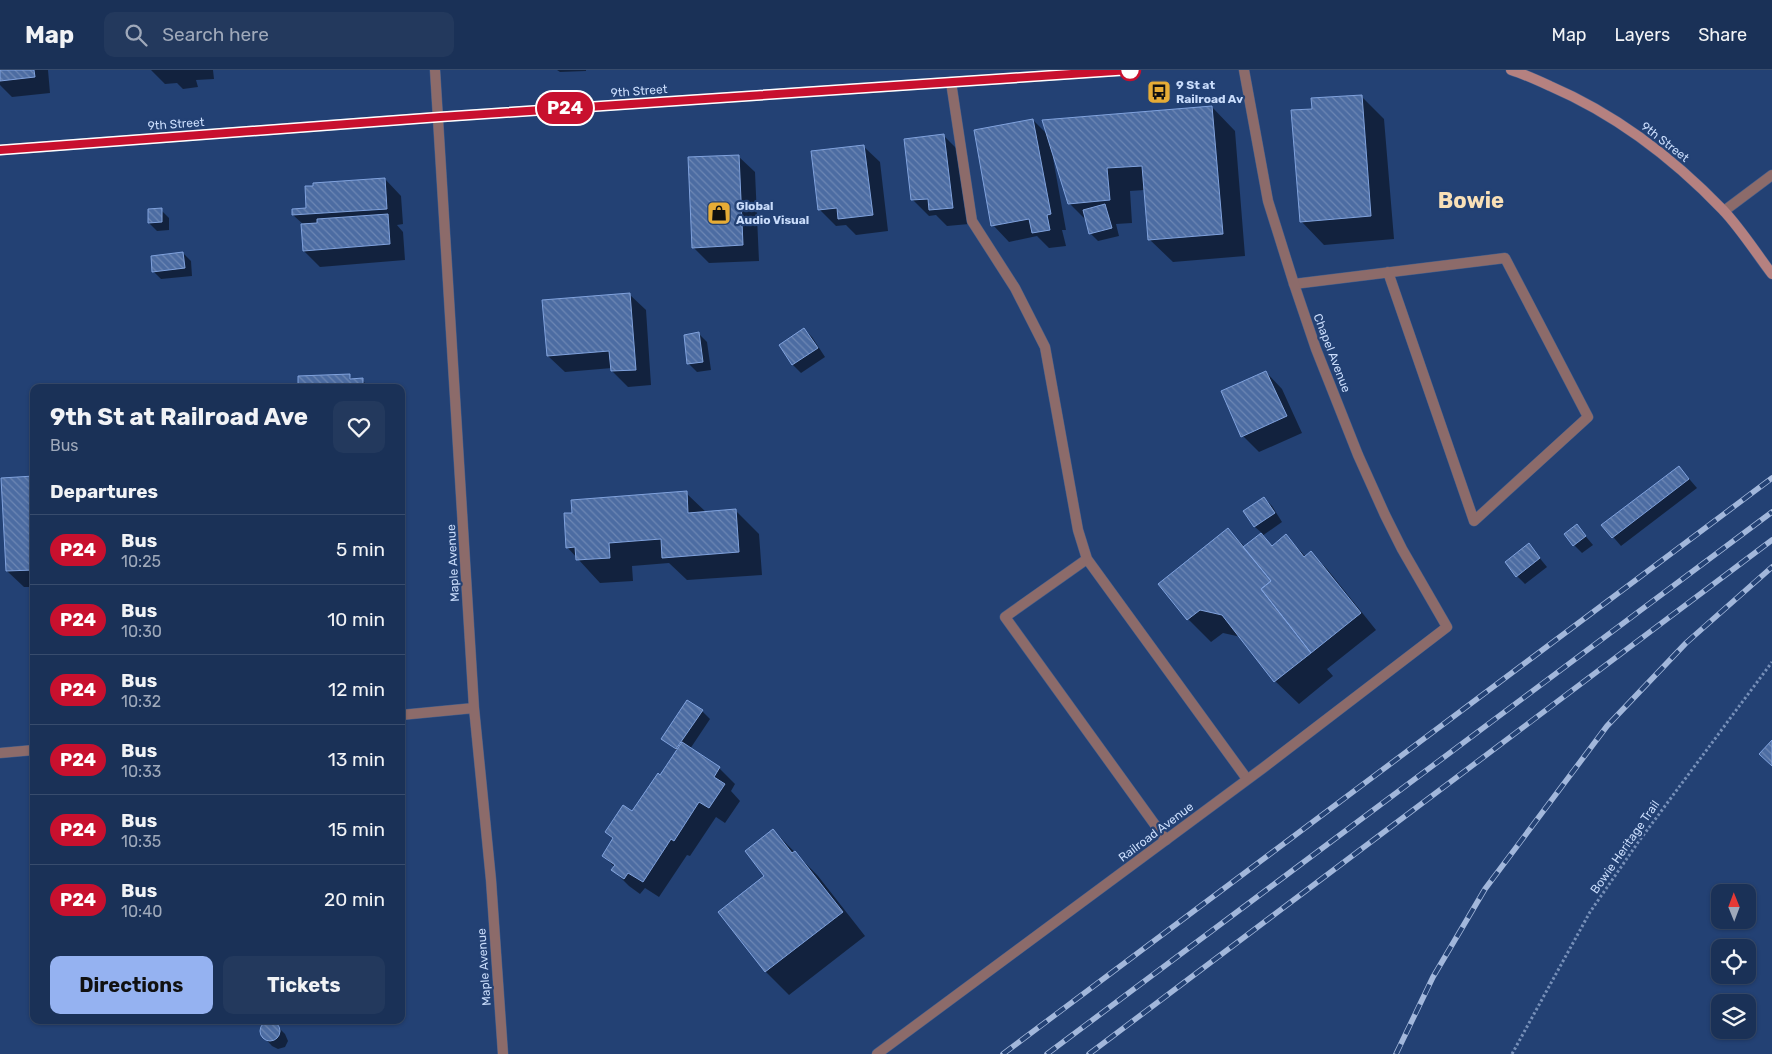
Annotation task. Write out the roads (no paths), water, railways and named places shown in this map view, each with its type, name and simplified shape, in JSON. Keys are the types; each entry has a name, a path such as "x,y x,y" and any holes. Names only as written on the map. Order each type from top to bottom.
{"main road":[{"name":"9th Street","path":"0,150 440,117 1131,70"},
{"name":"9th Street","path":"1511,70 1568,94 1608,116 1646,142 1675,165 1724,211 1772,274"}],"street":[{"name":"Maple Avenue","path":"435,70 440,117 474,708 491,880 503,1054"},
{"name":"Chapel Avenue","path":"1244,70 1268,201 1316,349 1358,455 1402,549 1447,627"},
{"path":"951,82 972,221 1015,288 1045,347 1078,530 1087,559 1248,779"},
{"path":"1724,211 1772,175"},
{"path":"1294,284 1388,272 1505,258 1588,417 1474,521 1388,272"},
{"path":"1087,559 1005,617 1166,840"},
{"name":"Railroad Avenue","path":"877,1054 1248,779 1447,627"},
{"path":"405,715 474,708"},
{"path":"0,753 30,750"}],"railway":[{"path":"1003,1054 1772,478"},
{"path":"1047,1054 1772,512"},
{"path":"1089,1054 1772,540"},
{"path":"1396,1054 1433,977 1485,889 1607,726 1686,643 1772,567"}],"place":[{"name":"9 St at Railroad Av","path":"1159,92"},
{"name":"Global Audio Visual","path":"719,213"}],"district":[{"name":"Bowie","path":"1471,200"}]}
